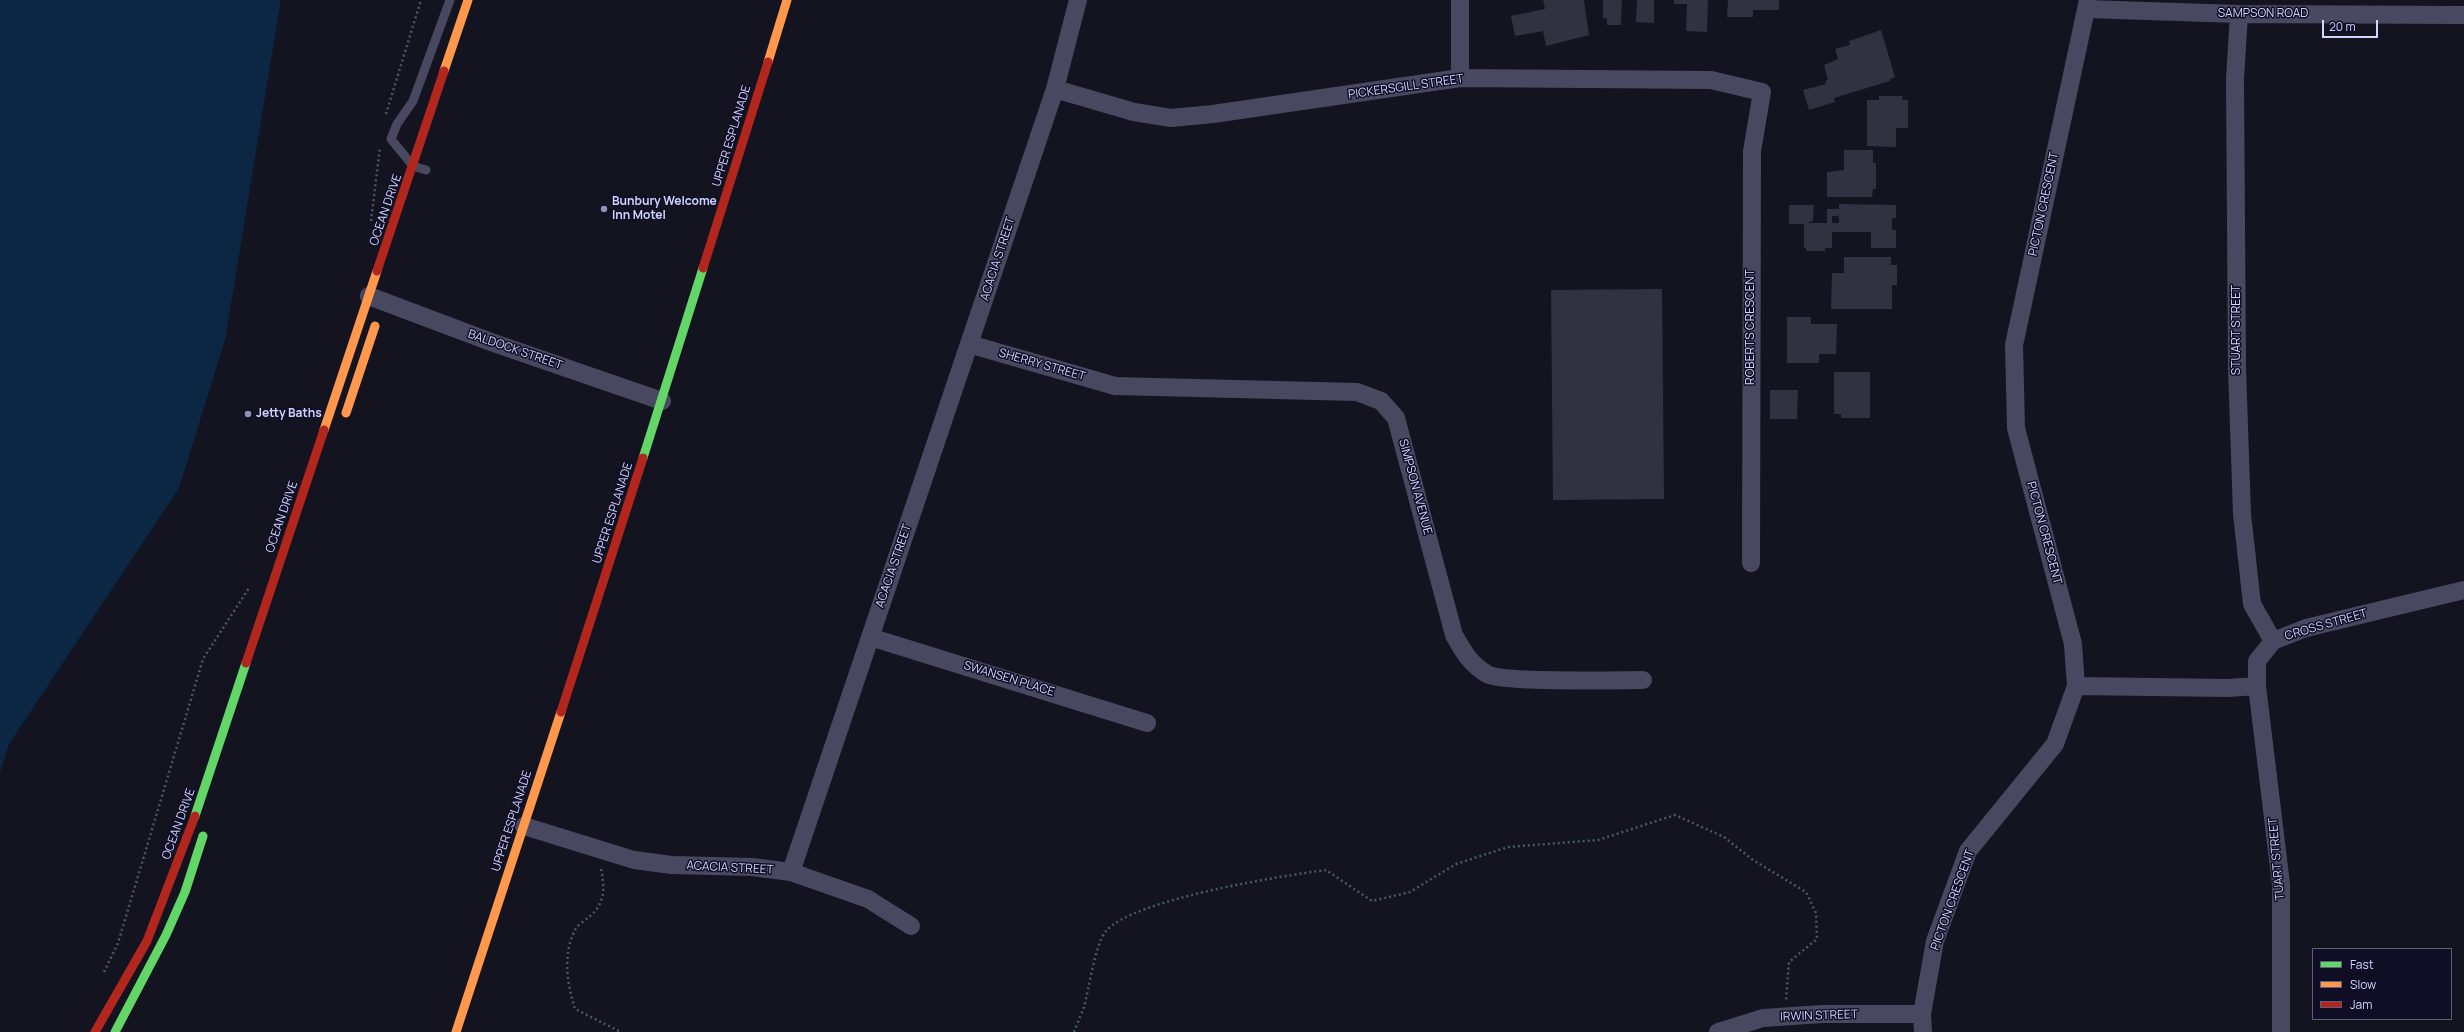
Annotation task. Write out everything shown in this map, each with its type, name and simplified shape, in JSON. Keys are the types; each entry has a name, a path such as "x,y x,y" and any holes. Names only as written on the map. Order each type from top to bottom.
{"main road":[{"name":"OCEAN DRIVE","path":"344,419 379,304 413,166 468,0"},
{"name":"UPPER ESPLANADE","path":"456,1032 458,1021 524,826 662,401 787,0"},
{"name":"OCEAN DRIVE","path":"95,1032 147,941 188,837 379,304"},
{"path":"116,1032 159,950 185,892 207,824"}],"street":[{"name":"ACACIA STREET","path":"524,826 634,860 672,866 752,867 791,872 1055,89 1078,0"},
{"path":"1460,0 1460,78"},
{"name":"SAMPSON ROAD","path":"2087,4 2139,6 2240,14 2464,15"},
{"name":"PICTON CRESCENT","path":"1923,1023 1935,941 1968,851 2055,744 2076,686 2073,644 2016,428 2014,345 2087,4"},
{"name":"STUART STREET","path":"2240,14 2235,79 2237,368 2242,514 2252,604 2273,640"},
{"name":"PICKERSGILL STREET","path":"1055,89 1134,112 1171,118 1212,114 1460,78 1711,80 1762,92"},
{"name":"ROBERTS CRESCENT","path":"1751,563 1752,151 1762,92"},
{"name":"BALDOCK STREET","path":"379,304 662,401"},
{"name":"SHERRY STREET","path":"969,344 1115,386"},
{"name":"SIMPSON AVENUE","path":"1115,386 1357,392 1381,401 1396,418 1454,635 1467,658 1488,675 1520,679 1643,680"},
{"name":"CROSS STREET","path":"2257,686 2257,661 2273,640 2306,628 2464,590"},
{"name":"SWANSEN PLACE","path":"870,637 1146,723"},
{"path":"2076,686 2228,688 2257,686"},
{"name":"TUART STREET","path":"2257,686 2281,884 2281,1032"},
{"path":"791,872 868,899 911,926"},
{"name":"IRWIN STREET","path":"1718,1032 1763,1018 1822,1014 1923,1023"}],"lane":[{"path":"426,170 413,166 391,139 397,124 413,101 450,0"},
{"path":"147,941 159,950"}],"path":[{"path":"385,117 421,0"},
{"path":"371,226 381,140"},
{"path":"102,977 118,943 203,659 252,582"},
{"path":"1074,1032 1083,1008 1096,957 1106,932 1129,914 1193,895 1286,875 1326,870 1372,901 1410,892 1456,864 1508,847 1598,840 1675,816 1724,837 1753,860 1806,892 1816,913 1816,939 1789,962 1784,1016"},
{"path":"597,849 604,882 602,902 596,911 576,928 568,953 567,984 575,1009 621,1032"}],"water":[{"path":"0,0 281,0 225,340 179,488 9,744 0,773"}],"building":[{"path":"1543,0 1584,0 1589,35 1546,46 1543,31 1515,36 1511,16 1545,9"},
{"path":"1603,0 1622,0 1621,25 1607,25 1607,18 1603,18"},
{"path":"1637,0 1654,0 1654,23 1636,22"},
{"path":"1674,0 1708,0 1707,32 1686,31 1687,4 1674,4"},
{"path":"1728,0 1779,0 1779,10 1753,10 1753,17 1727,17"},
{"path":"1881,30 1895,77 1890,79 1890,81 1834,98 1835,102 1809,110 1803,90 1826,84 1825,81 1828,80 1824,65 1838,59 1835,49 1850,45 1849,41"},
{"path":"1879,96 1903,96 1902,100 1908,100 1908,128 1896,128 1896,147 1867,146 1867,100 1879,100"},
{"path":"1844,150 1873,150 1873,163 1876,163 1876,189 1873,189 1872,197 1827,197 1827,172 1844,170"},
{"path":"1839,204 1896,205 1896,218 1892,218 1892,230 1896,230 1896,248 1871,248 1871,232 1832,232 1832,248 1825,248 1825,251 1806,251 1806,248 1804,248 1804,224 1789,224 1789,205 1814,205 1813,221 1807,223 1827,223 1827,209 1839,209","holes":["1832,216 1839,216 1839,223 1832,223"]},
{"path":"1844,257 1891,257 1891,265 1897,265 1897,285 1892,285 1892,309 1831,309 1832,273 1844,273"},
{"path":"1662,289 1664,499 1553,500 1551,290"},
{"path":"1787,317 1811,317 1811,324 1837,324 1836,354 1819,354 1819,363 1787,363"},
{"path":"1834,372 1870,372 1870,418 1841,418 1841,414 1834,414"},
{"path":"1770,390 1798,390 1797,419 1770,419"}],"traffic: fast":[{"path":"643,458 703,268"},
{"path":"195,816 246,663"},
{"path":"115,1032 166,935 185,892 203,836"}],"traffic: slow":[{"path":"444,71 468,0"},
{"path":"768,62 787,0"},
{"path":"324,430 377,271"},
{"path":"346,413 375,326"},
{"path":"456,1032 561,712"}],"traffic: jam":[{"path":"703,268 768,62"},
{"path":"377,271 444,71"},
{"path":"246,663 324,430"},
{"path":"561,712 643,458"},
{"path":"95,1032 147,941 195,816"}],"place":[{"name":"Bunbury Welcome Inn Motel","path":"604,209"},
{"name":"Jetty Baths","path":"248,414"}]}
